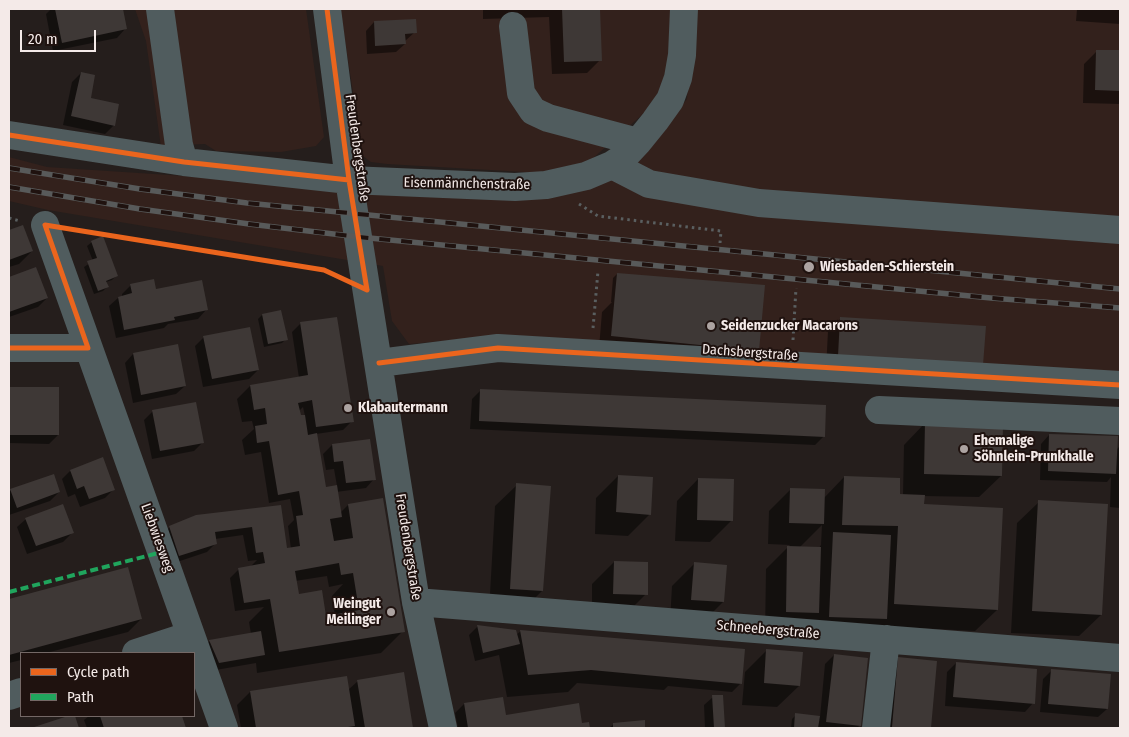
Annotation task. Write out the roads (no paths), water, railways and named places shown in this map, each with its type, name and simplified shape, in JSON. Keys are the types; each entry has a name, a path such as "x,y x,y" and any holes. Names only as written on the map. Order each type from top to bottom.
{"street":[{"path":"160,9 179,145 184,162"},
{"name":"Freudenbergstraße","path":"327,9 349,180 416,602 443,728"},
{"name":"Eisenmännchenstraße","path":"12,129 184,162 349,180 515,186 546,185 586,176 612,165 624,157 638,142 670,100 678,78 682,55 684,9"},
{"path":"513,26 521,93 533,111 548,118 638,142"},
{"path":"612,165 649,184 760,203 1120,230"},
{"name":"Liebwiesweg","path":"45,225 224,728"},
{"path":"9,348 88,348"},
{"name":"Dachsbergstraße","path":"379,362 498,348 1120,385"},
{"path":"879,410 1120,421"},
{"name":"Schneebergstraße","path":"416,602 1120,658"},
{"path":"139,652 191,635"},
{"path":"876,728 886,639"}],"railway":[{"path":"9,168 140,189 247,203 1120,289"},
{"path":"9,187 140,209 359,237 991,298 1120,308"}],"place":[{"name":"Wiesbaden-Schierstein","path":"809,267"},
{"name":"Seidenzucker Macarons","path":"711,326"},
{"name":"Klabautermann","path":"348,408"},
{"name":"Ehemalige Söhnlein-Prunkhalle","path":"964,449"},
{"name":"Weingut Meilinger","path":"391,612"}]}
